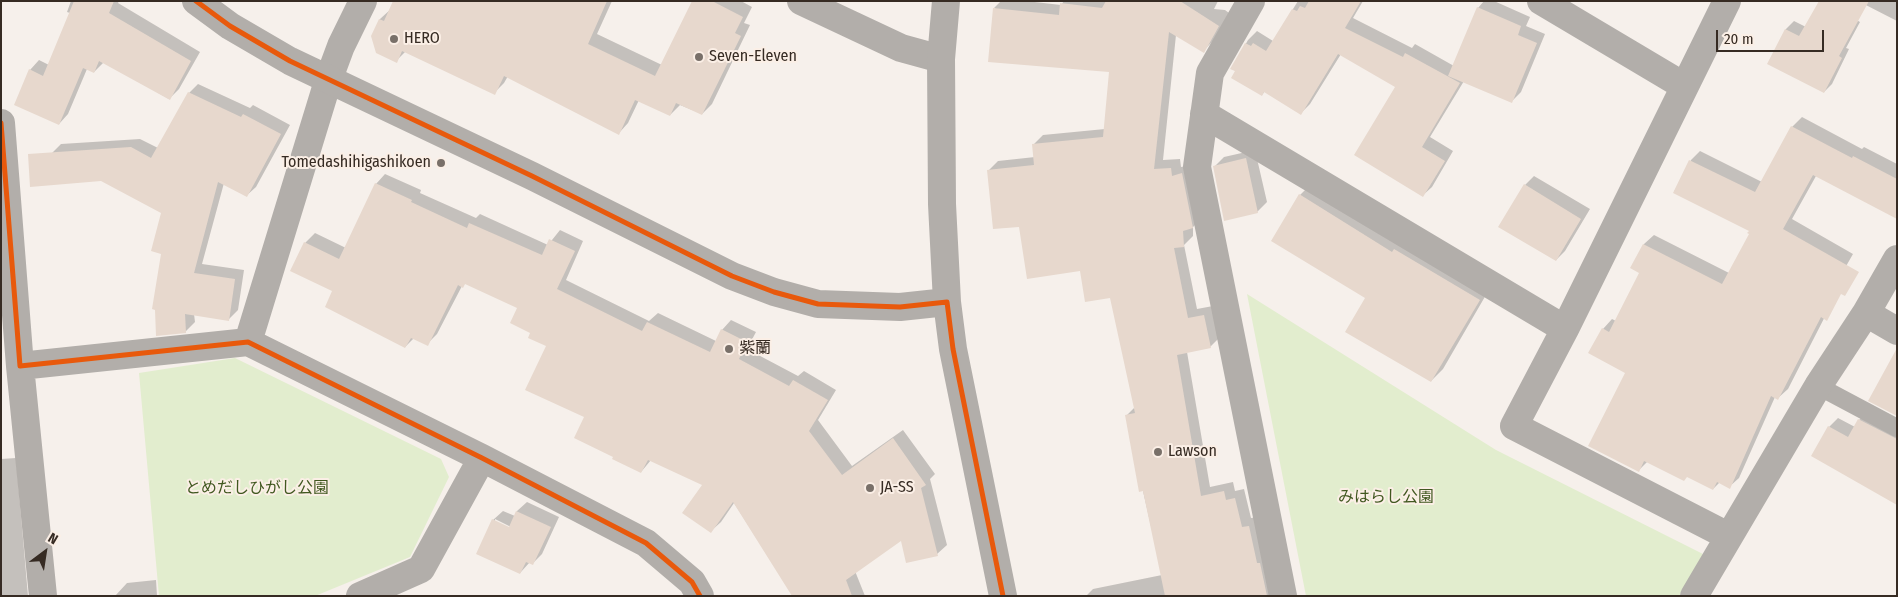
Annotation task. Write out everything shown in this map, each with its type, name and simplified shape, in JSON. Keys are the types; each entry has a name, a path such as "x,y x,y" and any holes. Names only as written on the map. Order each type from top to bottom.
{"street":[{"path":"196,1 259,44 328,81 532,176 732,276 774,292 818,304 900,307 947,302"},
{"path":"248,342 328,81 341,46 363,1"},
{"path":"801,1 902,48 940,59"},
{"path":"946,1 940,59 942,204 947,302 953,349 1003,596"},
{"path":"1251,1 1210,73 1197,167 1283,596"},
{"path":"1541,1 1684,86"},
{"path":"1727,1 1565,329 1514,426 1728,536"},
{"path":"1204,114 1565,329"},
{"path":"1,123 20,366 43,596"},
{"path":"1694,596 1818,386 1866,313 1897,258"},
{"path":"1866,313 1897,331"},
{"path":"20,366 248,342 482,458 646,543 692,582 700,596"},
{"path":"360,596 421,569 482,458"}],"lane":[{"path":"1818,386 1897,428"}],"green space":[{"name":"みはらし公園","path":"1247,294 1496,450 1703,554 1679,596 1306,596"},
{"name":"とめだしひがし公園","path":"235,358 441,459 449,477 410,557 315,596 159,596 139,373"}],"building":[{"path":"74,1 114,1 109,13 191,61 170,100 99,61 94,73 83,68 59,125 14,105 29,69 43,76"},
{"path":"393,1 607,1 588,44 655,76 692,1 712,1 743,17 735,33 741,36 702,115 676,103 670,116 635,100 619,135 504,76 495,95 402,51 397,63 376,53 371,36 379,19 384,21"},
{"path":"1106,1 1180,1 1219,26 1204,53 1169,32 1154,169 1171,168 1172,176 1182,173 1193,228 1183,231 1184,247 1174,248 1188,318 1204,315 1211,348 1177,355 1201,496 1224,491 1226,500 1235,498 1242,527 1249,526 1267,596 1165,596 1143,491 1139,492 1125,415 1135,413 1110,298 1085,302 1080,271 1027,279 1019,227 993,229 987,170 1034,165 1032,144 1103,137 1109,72 988,62 993,8 1059,15 1060,3 1102,8"},
{"path":"1309,1 1361,1 1345,28 1403,57 1405,53 1460,83 1422,147 1445,161 1423,197 1354,155 1395,87 1338,54 1301,115 1264,92 1262,96 1231,78 1235,71 1230,69 1245,43 1251,46 1253,43 1266,51 1292,9 1297,11 1300,6 1305,8"},
{"path":"1819,1 1869,1 1839,56 1842,58 1824,93 1767,64 1785,29 1799,36"},
{"path":"1477,7 1521,26 1518,35 1537,43 1512,103 1448,76"},
{"path":"188,92 241,117 243,114 281,134 247,197 218,182 194,273 235,279 229,321 185,314 186,333 156,336 155,310 152,309 161,254 151,251 161,213 101,181 30,187 28,154 131,147 151,158"},
{"path":"1791,126 1897,179 1897,219 1813,175 1783,229 1859,272 1845,296 1841,294 1827,321 1821,317 1778,400 1771,396 1730,489 1717,482 1713,490 1687,477 1684,481 1644,461 1639,472 1588,446 1625,373 1588,353 1602,328 1609,332 1639,273 1630,268 1643,244 1722,284 1749,234 1747,233 1749,231 1673,193 1689,160 1755,192"},
{"path":"1246,158 1258,213 1224,221 1213,166"},
{"path":"375,183 467,228 469,223 542,255 549,239 575,251 557,289 642,331 647,322 710,352 721,329 747,342 739,359 789,386 793,380 828,400 809,431 842,475 893,438 926,485 921,488 938,556 906,563 901,541 846,580 852,596 792,596 733,502 711,533 682,513 702,485 648,460 641,473 612,459 613,457 574,438 584,417 525,390 546,346 528,338 530,333 510,323 517,308 465,284 463,288 458,285 428,346 411,338 405,348 325,307 332,291 290,271 304,242 339,259"},
{"path":"1524,184 1581,219 1556,261 1498,227"},
{"path":"1299,194 1392,252 1394,249 1480,300 1431,382 1345,332 1365,298 1271,241"},
{"path":"1897,348 1897,416 1868,401"},
{"path":"1858,419 1897,439 1897,505 1811,456 1828,426 1848,437"},
{"path":"516,511 551,527 533,565 526,562 520,574 476,554 492,519 509,527"}],"cycle path":[{"path":"196,1 230,26 290,61 532,176 732,276 774,292 818,304 900,307 947,302 953,349 1003,596"},
{"path":"1,123 20,366 248,342 482,458 646,543 692,582 700,596"}],"place":[{"name":"HERO","path":"394,39"},
{"name":"Seven-Eleven","path":"699,57"},
{"name":"Tomedashihigashikoen","path":"441,163"},
{"name":"紫蘭","path":"729,349"},
{"name":"Lawson","path":"1158,452"},
{"name":"JA-SS","path":"870,488"}]}
